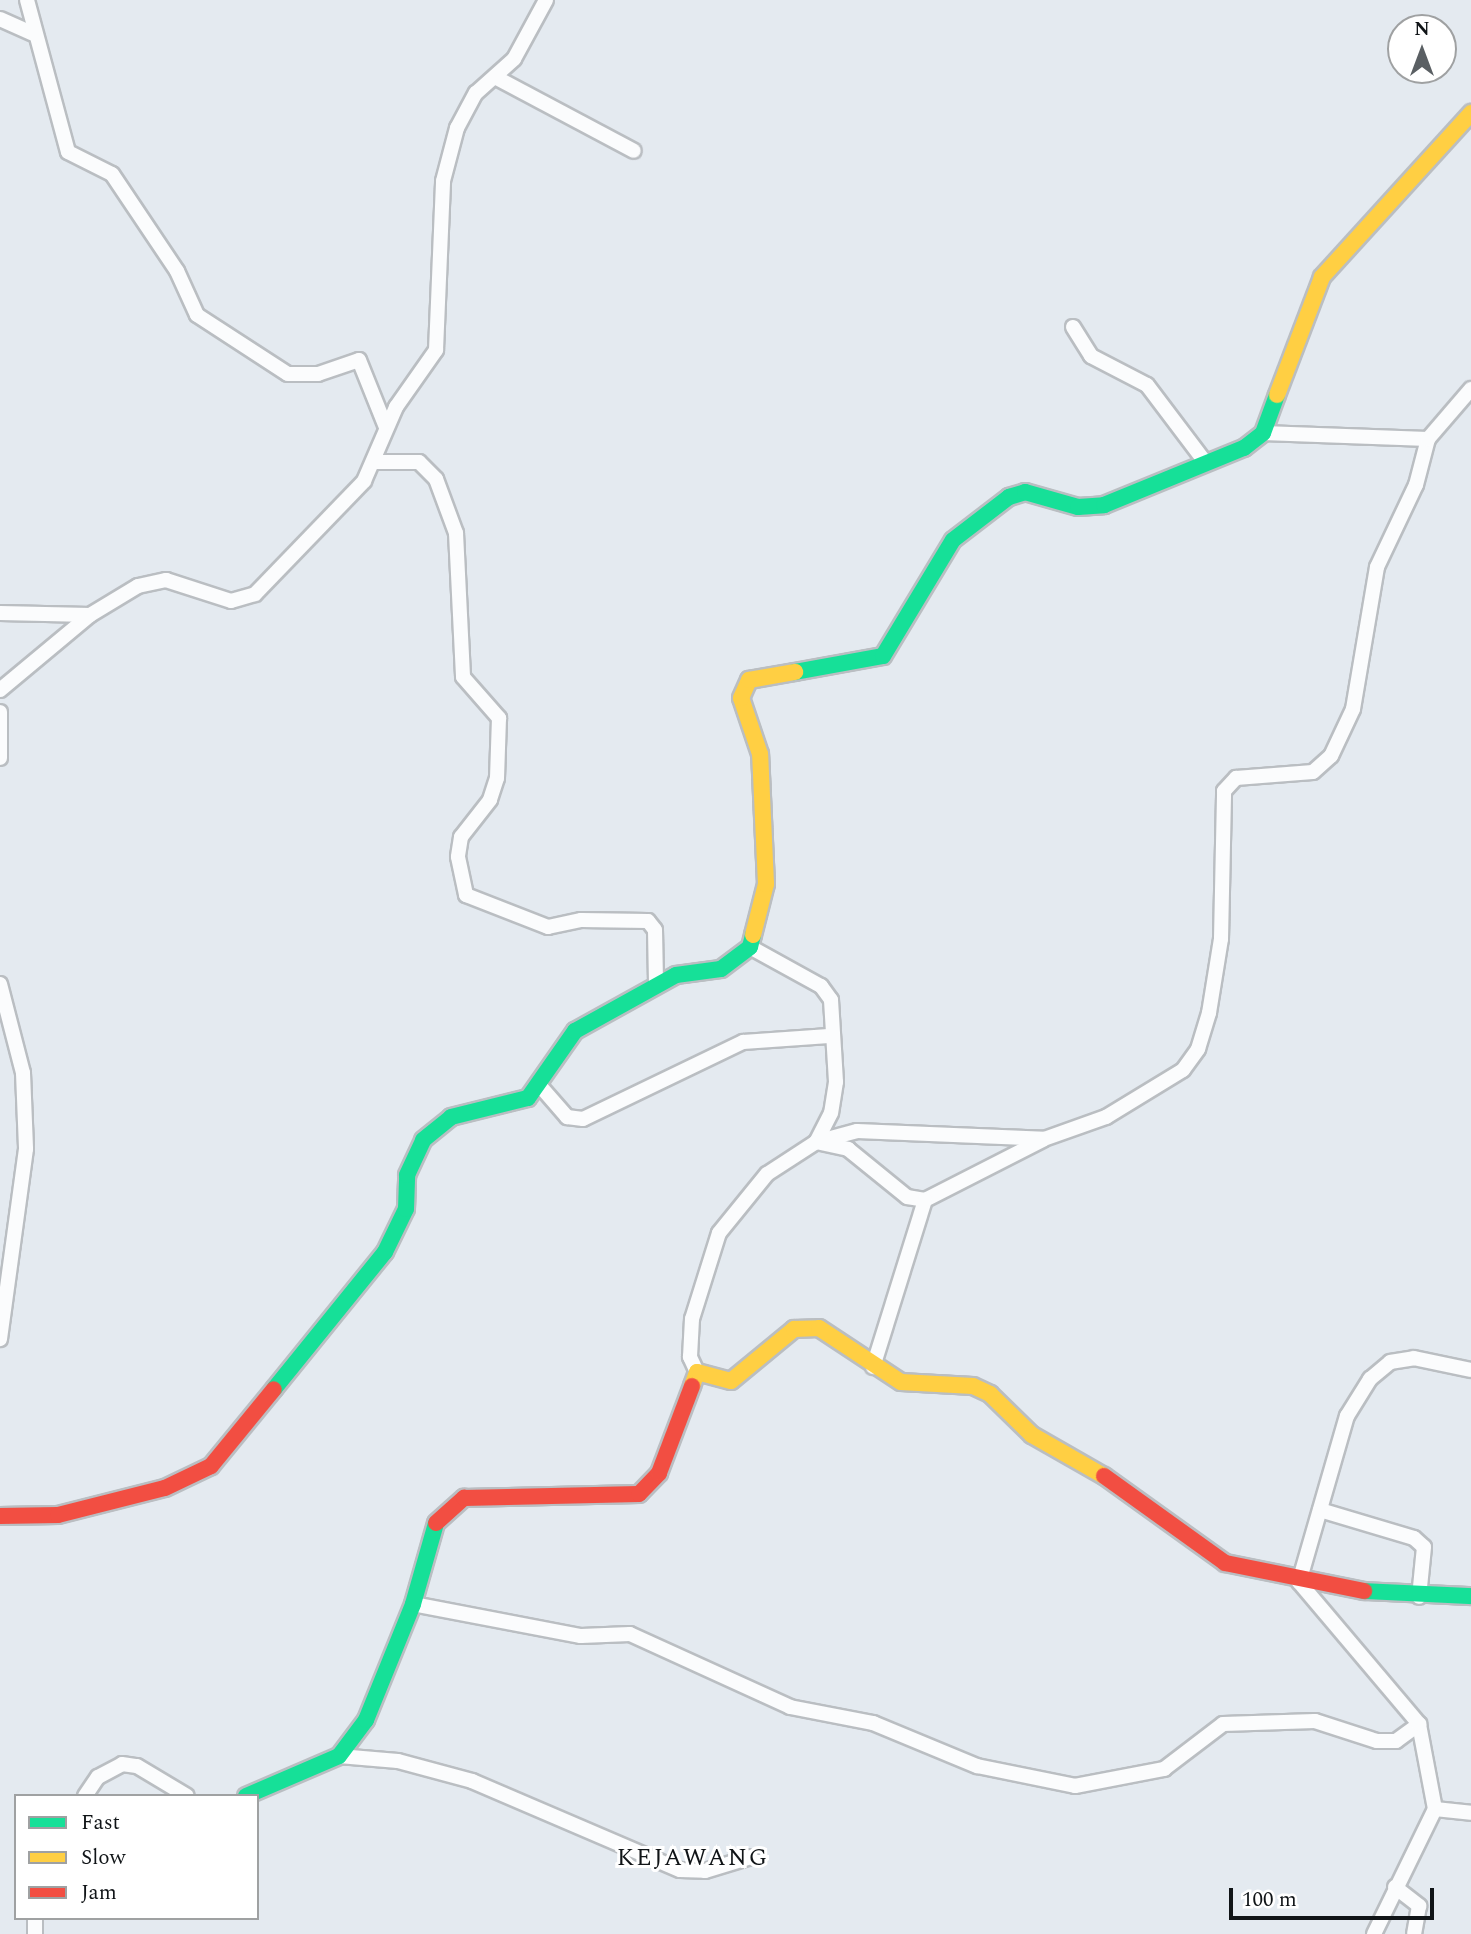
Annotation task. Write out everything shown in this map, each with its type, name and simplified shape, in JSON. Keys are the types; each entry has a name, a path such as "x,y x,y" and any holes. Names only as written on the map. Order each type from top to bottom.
{"street":[{"path":"27,0 32,33 68,152 112,174 177,271 197,315 288,374 318,374 349,358 359,360 386,427"},
{"path":"0,690 90,615 122,593 166,580 214,599 255,594 334,516 373,462 386,427 436,350 447,157 465,111 514,59 546,0"},
{"path":"0,19 32,33"},
{"path":"495,77 634,151"},
{"path":"1270,435 1322,277 1471,113"},
{"path":"1073,327 1091,356 1147,385 1206,463"},
{"path":"816,1142 848,1149 907,1197 925,1200 1044,1139 1160,1088 1198,1049 1221,939 1224,791 1236,778 1313,772 1331,756 1353,709 1377,567 1416,485 1428,439 1471,389"},
{"path":"0,1516 58,1515 165,1488 211,1466 385,1252 406,1209 407,1175 423,1140 451,1117 528,1098 541,1087 575,1031 656,982 721,969 750,947 766,884 760,754 741,698 749,680 883,656 953,540 1009,497 1025,492 1078,507 1104,505 1270,435 1312,440 1428,439"},
{"path":"373,462 419,462 436,479 456,533 463,677 499,718 497,778 490,800 461,836 458,857 466,895 548,927 626,917 648,921 655,930 656,982"},
{"path":"0,613 90,615"},
{"path":"0,712 0,758"},
{"path":"750,947 821,986 831,1000 829,1036 836,1082 831,1113 816,1142"},
{"path":"0,984 23,1073 26,1139 21,1219 9,1256 7,1318 0,1339"},
{"path":"541,1087 567,1116 583,1119 743,1042 829,1036"},
{"path":"339,1756 387,1680 413,1604 431,1530 449,1505 464,1498 648,1490 697,1372 690,1357 692,1319 719,1233 767,1174 816,1142 857,1131 1044,1139"},
{"path":"873,1367 925,1200"},
{"path":"697,1372 732,1381 783,1336 807,1327 830,1334 873,1367 901,1382 973,1386 990,1394 1032,1435 1112,1480 1225,1563 1299,1582 1419,1597 1471,1596"},
{"path":"1299,1582 1347,1416 1370,1379 1390,1362 1414,1358 1471,1370"},
{"path":"1320,1510 1414,1538 1424,1547 1419,1597"},
{"path":"1299,1582 1419,1724 1435,1809 1374,1934"},
{"path":"413,1604 581,1636 630,1634 790,1707 873,1723 977,1766 1075,1786 1105,1785 1164,1769 1223,1724 1315,1721 1377,1741 1396,1741 1419,1724"},
{"path":"251,1794 339,1756 398,1761 472,1781 680,1870 705,1871 751,1857"},
{"path":"86,1794 98,1777 122,1764 137,1766 184,1794"},
{"path":"1435,1809 1471,1813"},
{"path":"1395,1887 1419,1906 1414,1934"}],"traffic: fast":[{"path":"795,672 883,656 953,540 1009,497 1025,492 1078,507 1104,505 1244,448 1263,433 1277,395"},
{"path":"274,1389 385,1252 406,1209 407,1175 423,1140 451,1117 528,1098 575,1031 676,975 721,969 750,947 753,935"},
{"path":"251,1794 339,1756 366,1720 413,1604 436,1523"},
{"path":"1364,1591 1471,1596"}],"traffic: slow":[{"path":"1277,395 1322,277 1471,113"},
{"path":"753,935 766,884 760,754 741,698 749,680 795,672"},
{"path":"692,1386 697,1372 731,1381 794,1329 819,1328 901,1382 973,1386 990,1394 1032,1435 1104,1476"}],"traffic: jam":[{"path":"436,1523 464,1498 639,1494 659,1473 692,1386"},
{"path":"0,1516 58,1515 165,1488 211,1466 274,1389"},
{"path":"1104,1476 1225,1563 1364,1591"}],"district":[{"name":"KEJAWANG","path":"693,1859"}]}
